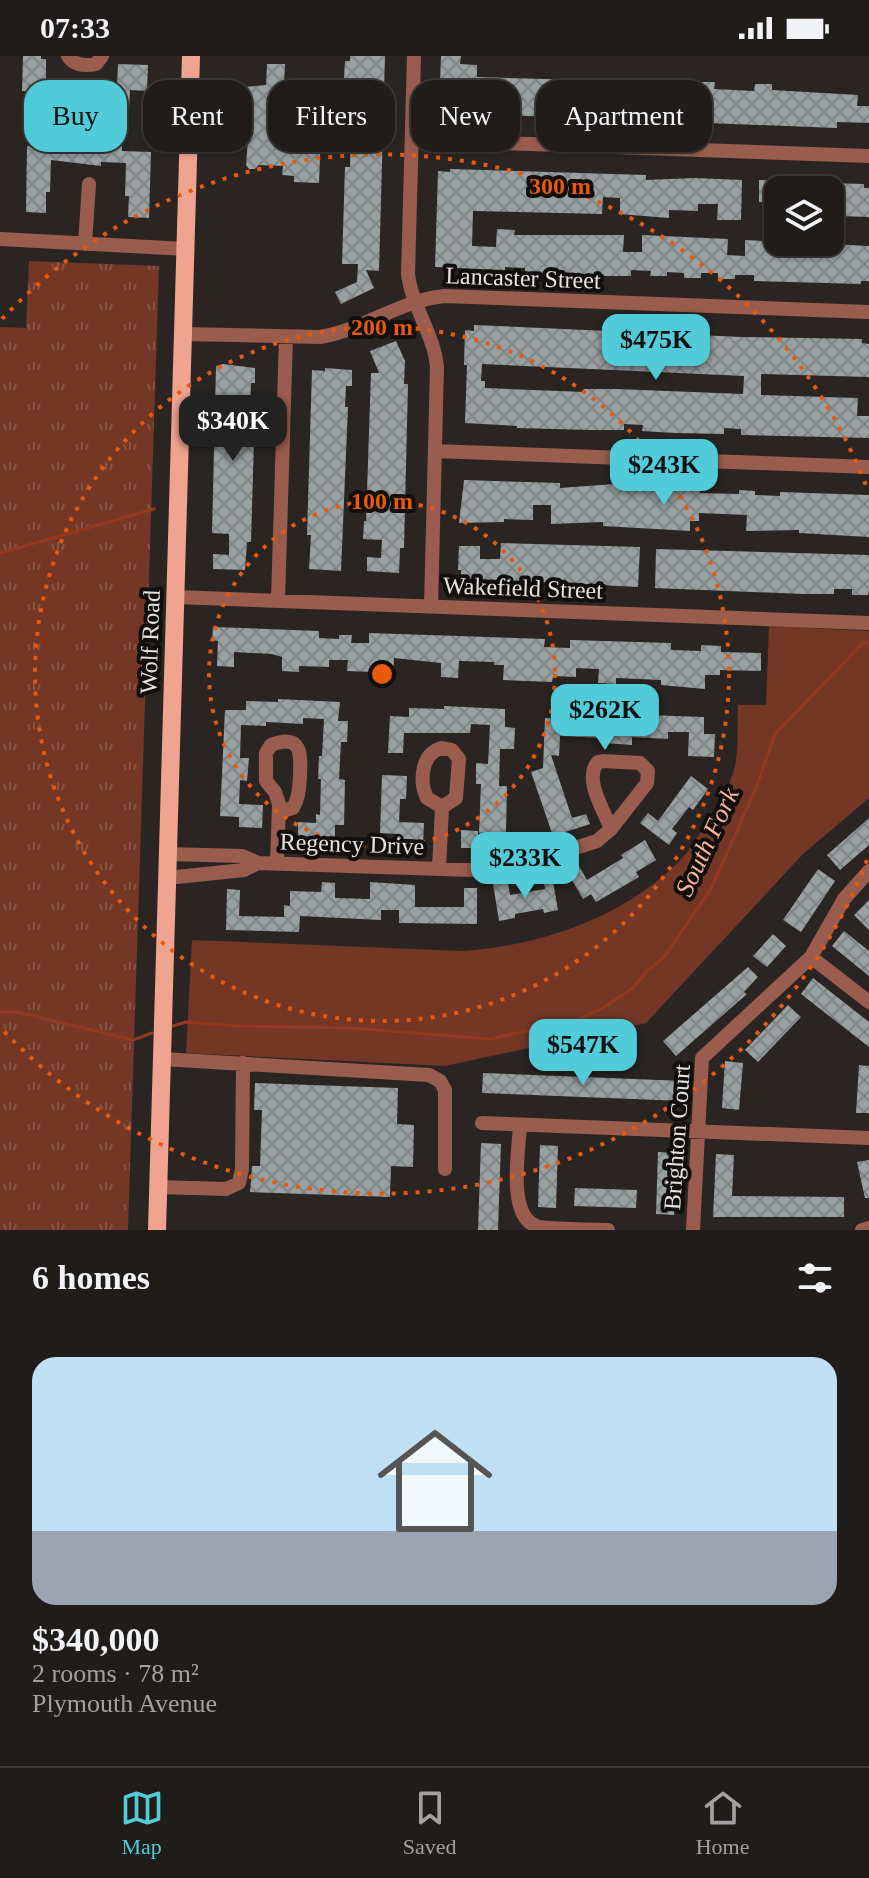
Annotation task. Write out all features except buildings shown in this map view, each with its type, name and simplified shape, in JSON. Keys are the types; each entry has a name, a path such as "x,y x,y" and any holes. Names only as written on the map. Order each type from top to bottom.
{"main road":[{"name":"Wolf Road","path":"157,1230 191,56"}],"street":[{"path":"68,56 74,63 85,66 96,64 102,56"},
{"path":"414,56 414,80"},
{"path":"520,144 869,156"},
{"path":"413,152 408,274 414,301 436,355 431,606"},
{"path":"85,244 89,184"},
{"path":"0,239 186,249"},
{"name":"Lancaster Street","path":"183,334 320,337 342,333 414,301 445,296 869,312"},
{"path":"278,600 286,337"},
{"path":"435,451 869,467"},
{"name":"Wakefield Street","path":"175,597 869,623"},
{"path":"277,864 279,812 275,792 266,781 266,753 271,745 291,743 297,745 301,754 299,793 293,808 279,812"},
{"name":"Regency Drive","path":"168,854 242,856 258,863 439,869 483,869 532,862 597,841 611,829 647,783 644,766 634,762 603,761 594,765 592,779 611,829"},
{"path":"439,869 442,807"},
{"name":"Regency Drive","path":"167,878 244,870 258,863"},
{"name":"Brighton Court","path":"693,1230 702,1058 811,957 844,899 869,871"},
{"path":"811,957 869,1002"},
{"path":"162,1059 429,1075 440,1081 445,1090 445,1169"},
{"path":"158,1187 226,1189 239,1183 242,1169 243,1063"},
{"path":"482,1123 869,1138"},
{"path":"520,1125 517,1203 526,1219 540,1227 608,1230"},
{"path":"862,1230 869,1228"}],"green space":[{"path":"29,261 159,266 128,1230 0,1230 0,327 26,328"},
{"path":"769,626 869,631 869,798 803,854 646,1023 445,1066 186,1053 192,940 462,951 490,948 546,937 573,928 599,917 648,888 687,852 725,792 736,759 738,705 766,705"}],"waterway":[{"path":"0,553 154,509"},
{"name":"South Fork","path":"173,1026 186,1022 351,1028 490,1039 576,1020 603,1008 633,988 664,957 711,889 756,788 775,734 864,642 869,643"},
{"name":"South Fork","path":"0,1012 17,1012 133,1040 152,1033"}]}
